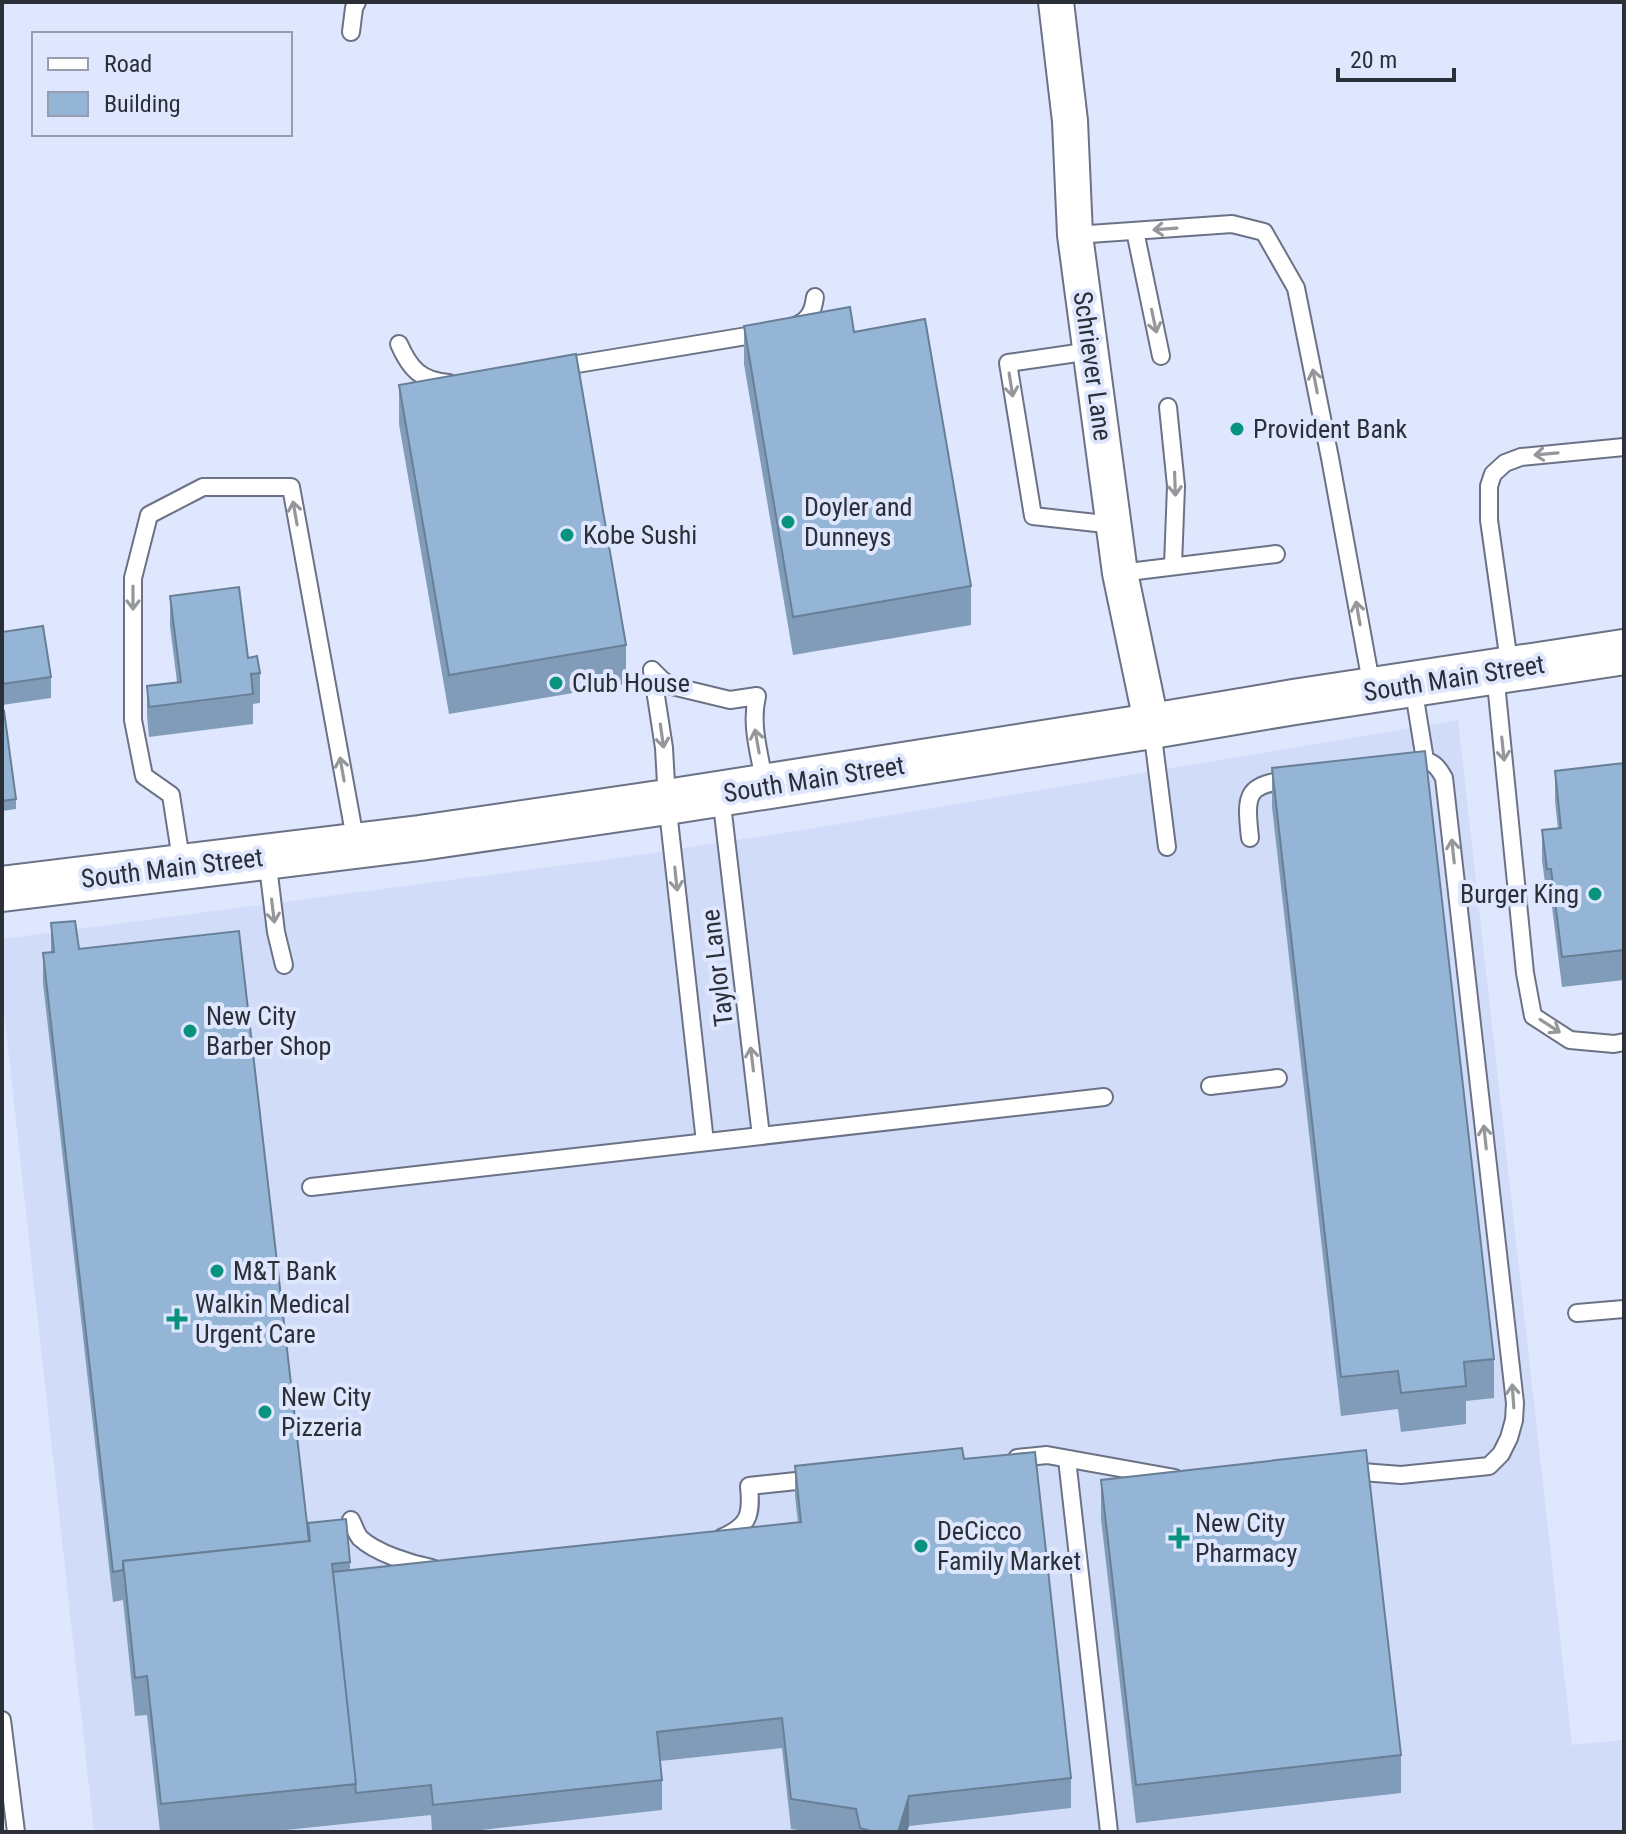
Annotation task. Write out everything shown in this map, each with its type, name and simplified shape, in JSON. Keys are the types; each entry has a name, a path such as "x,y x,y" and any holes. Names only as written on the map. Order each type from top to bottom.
{"street":[{"name":"Schriever Lane","path":"1056,2 1070,121 1075,235 1120,573 1152,726"},
{"name":"South Main Street","path":"2,889 356,846 667,802 1624,652"}],"lane":[{"path":"351,32 357,2"},
{"path":"1075,235 1232,224 1264,232 1296,288 1330,458 1392,687 1425,760"},
{"path":"1135,231 1161,356"},
{"path":"537,371 790,329 803,323 813,312 815,297"},
{"path":"399,344 407,361 420,375 438,382 469,382"},
{"path":"1091,351 1008,363 1033,516 1114,525"},
{"path":"1168,407 1176,486 1173,566"},
{"path":"1624,447 1521,457 1505,463 1493,474 1489,486 1489,520 1525,973 1533,1016 1570,1040 1624,1042"},
{"path":"182,866 171,795 144,776 133,720 133,578 149,515 203,487 291,487 356,846"},
{"path":"1120,573 1276,554"},
{"name":"Taylor Lane","path":"705,1142 667,802 664,748 652,670 672,686 730,700 757,696 753,709 754,724 765,787"},
{"path":"1152,726 1167,847"},
{"path":"1339,1470 1401,1475 1489,1466 1501,1454 1514,1420 1515,1403 1444,778 1438,766 1425,760 1394,765"},
{"path":"1250,838 1248,797 1258,787 1268,782 1315,776"},
{"name":"Taylor Lane","path":"720,794 761,1136"},
{"path":"266,857 276,932 284,965"},
{"path":"1210,1086 1278,1078"},
{"path":"311,1187 1104,1097"},
{"path":"1577,1313 1624,1309"},
{"path":"1000,1460 1047,1455 1189,1480"},
{"path":"1067,1459 1109,1832"},
{"path":"703,1542 740,1529 748,1517 751,1503 749,1486 826,1478"},
{"path":"351,1520 359,1536 374,1547 413,1564 444,1569"},
{"path":"2,1720 16,1832"}],"shaded area":[{"path":"1458,720 1572,1745 1624,1740 1624,1832 94,1832 2,993 2,939 618,858"}],"building":[{"path":"850,307 854,332 925,319 971,586 793,617 744,326"},
{"path":"576,354 626,645 449,675 399,385"},
{"path":"239,587 248,658 257,656 260,673 251,674 253,694 149,707 147,686 181,682 170,596"},
{"path":"43,626 51,677 2,684 2,632"},
{"path":"2,712 16,799 2,801"},
{"path":"1425,751 1494,1359 1464,1362 1466,1386 1401,1393 1398,1371 1341,1377 1272,768"},
{"path":"1624,763 1624,950 1562,957 1551,869 1547,869 1542,830 1561,828 1555,771"},
{"path":"75,921 79,949 239,931 309,1541 123,1561 123,1570 113,1572 43,953 54,952 51,923"},
{"path":"962,1448 964,1459 1035,1452 1071,1778 909,1796 898,1832 874,1832 860,1828 856,1809 791,1799 782,1718 657,1732 662,1780 433,1805 431,1785 356,1793 333,1572 801,1522 795,1466"},
{"path":"1366,1450 1401,1755 1136,1785 1101,1480"},
{"path":"346,1519 350,1562 332,1564 356,1784 161,1804 147,1676 135,1678 123,1561 310,1541 308,1523"}],"place":[{"name":"Provident Bank","path":"1237,429"},
{"name":"Doyler and Dunneys","path":"788,522"},
{"name":"Kobe Sushi","path":"567,535"},
{"name":"Club House","path":"556,683"},
{"name":"Burger King","path":"1595,894"},
{"name":"New City Barber Shop","path":"190,1031"},
{"name":"M&T Bank","path":"217,1271"},
{"name":"Walkin Medical Urgent Care","path":"177,1319"},
{"name":"New City Pizzeria","path":"265,1412"},
{"name":"New City Pharmacy","path":"1179,1538"},
{"name":"DeCicco Family Market","path":"921,1546"}]}
